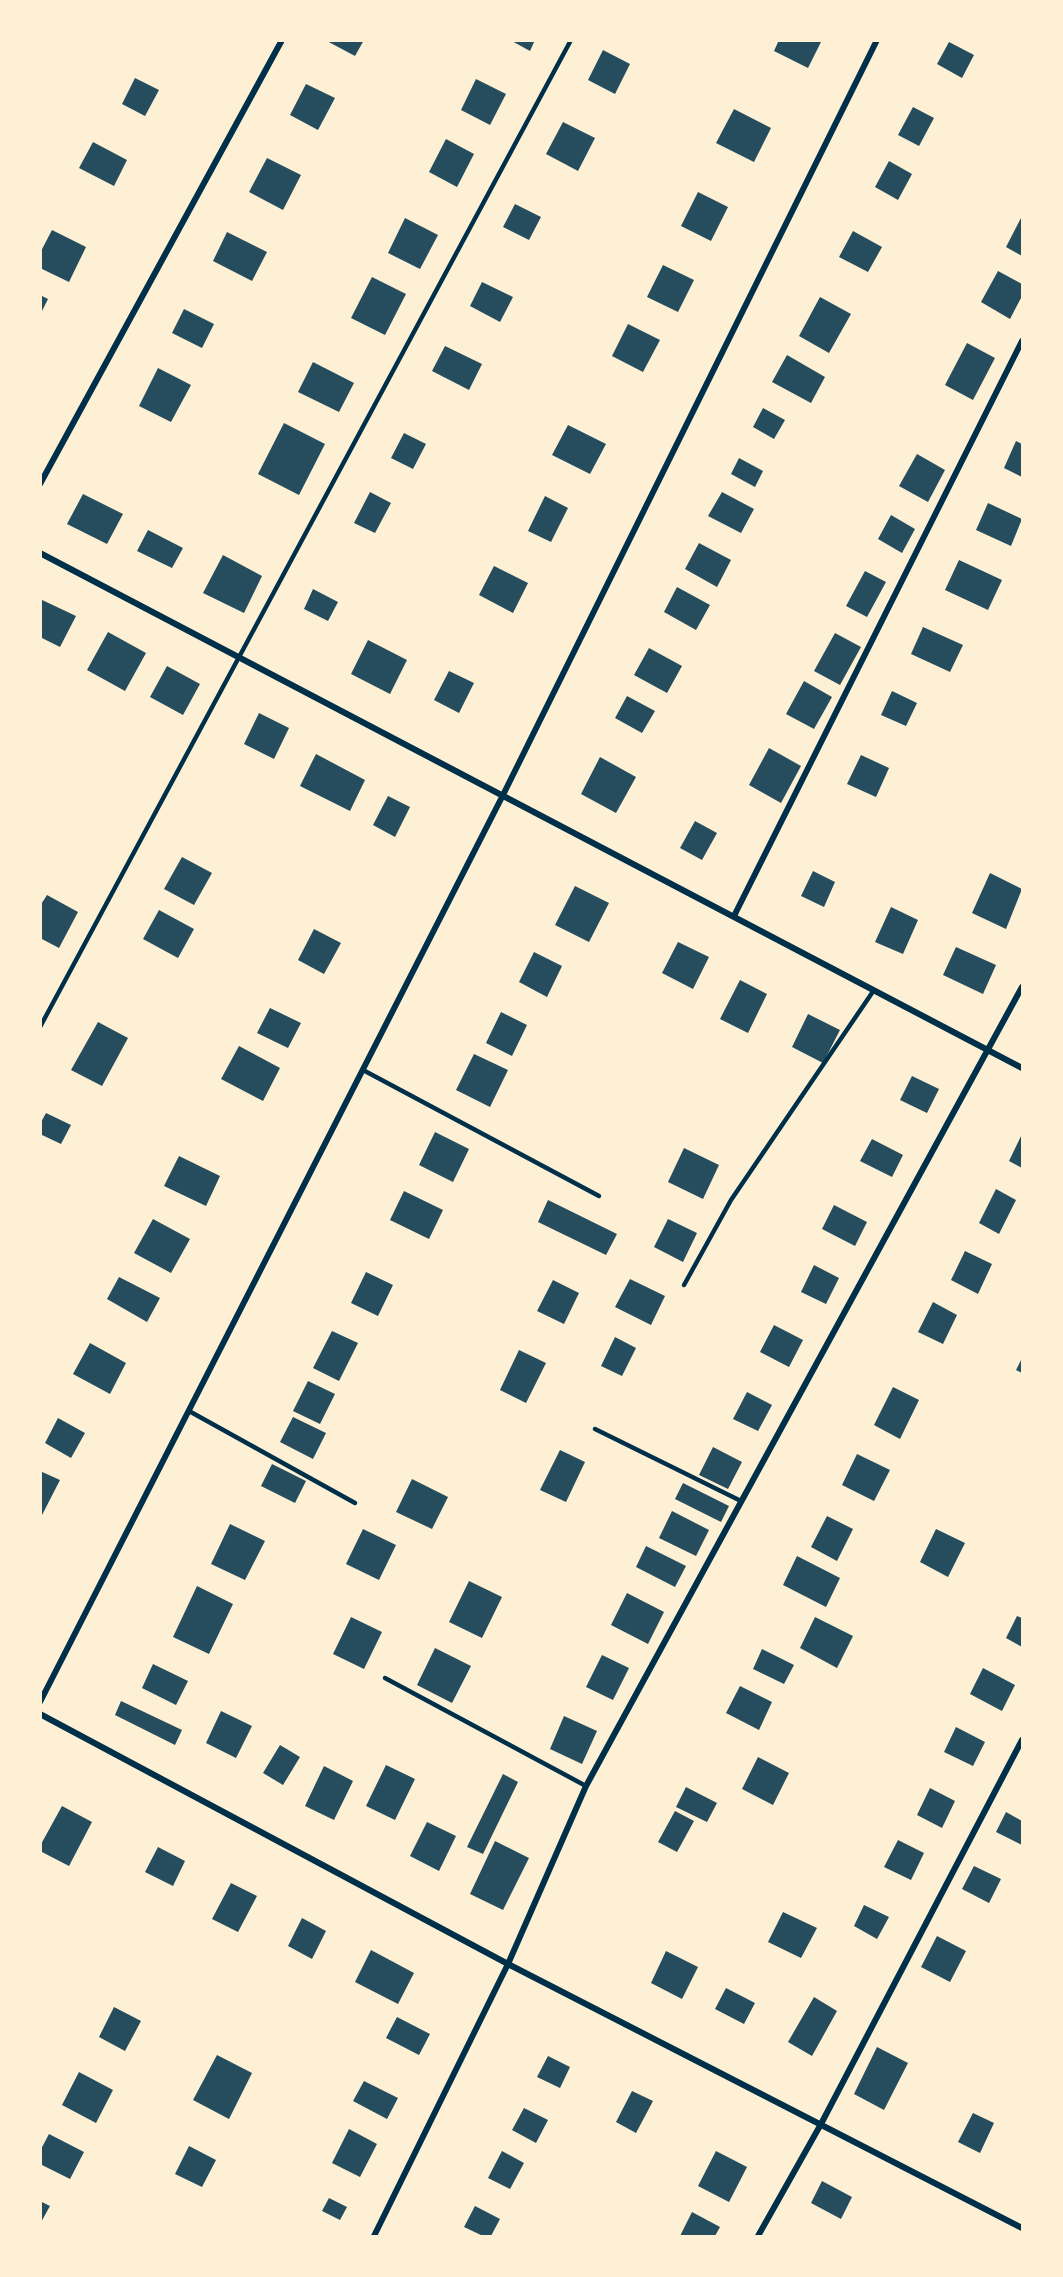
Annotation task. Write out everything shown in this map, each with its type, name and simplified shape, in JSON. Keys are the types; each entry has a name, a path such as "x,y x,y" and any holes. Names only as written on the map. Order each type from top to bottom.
{"street":[{"path":"40,484 282,40"},
{"path":"40,1702 503,795 877,40"},
{"path":"734,916 1023,342"},
{"path":"40,553 1023,1068"},
{"path":"374,2236 508,1964 586,1786 1023,987"},
{"path":"40,1714 508,1964 1023,2228"},
{"path":"758,2236 821,2124 1023,1740"}],"lane":[{"path":"40,1027 571,40"},
{"path":"684,1285 731,1200 874,990"},
{"path":"363,1070 599,1196"},
{"path":"189,1411 355,1503"},
{"path":"596,1429 741,1501"},
{"path":"385,1678 586,1786"}],"building":[{"path":"325,40 364,40 355,56"},
{"path":"510,40 535,40 530,51"},
{"path":"779,40 822,40 808,68 774,51"},
{"path":"949,42 974,55 962,78 937,64"},
{"path":"603,50 630,64 615,94 588,80"},
{"path":"135,78 159,90 145,116 122,104"},
{"path":"476,79 506,94 490,125 461,110"},
{"path":"306,84 335,98 318,130 290,115"},
{"path":"913,107 934,118 919,146 898,135"},
{"path":"734,109 771,128 754,162 716,143"},
{"path":"563,122 595,138 578,171 546,154"},
{"path":"446,139 474,154 457,187 429,172"},
{"path":"93,142 127,160 114,186 79,168"},
{"path":"267,158 301,175 283,210 249,192"},
{"path":"889,161 912,174 898,200 875,187"},
{"path":"698,192 728,207 711,241 681,226"},
{"path":"515,204 541,217 529,240 503,227"},
{"path":"1022,216 1022,256 1006,247"},
{"path":"405,218 438,235 420,269 388,253"},
{"path":"52,230 86,247 69,282 40,268 40,253"},
{"path":"853,231 882,247 868,272 839,257"},
{"path":"227,232 267,252 252,281 213,261"},
{"path":"663,265 694,280 678,312 647,297"},
{"path":"998,271 1022,284 1022,296 1010,319 981,302"},
{"path":"372,277 406,294 385,335 351,318"},
{"path":"482,282 513,297 500,322 470,306"},
{"path":"40,295 48,299 40,315"},
{"path":"820,297 851,314 829,353 799,336"},
{"path":"184,309 214,324 202,348 172,333"},
{"path":"628,324 660,340 643,372 612,356"},
{"path":"967,343 995,358 973,400 945,385"},
{"path":"445,346 482,364 469,390 432,371"},
{"path":"787,355 825,377 811,403 772,382"},
{"path":"313,362 354,383 339,412 298,392"},
{"path":"158,368 191,385 171,422 139,406"},
{"path":"763,408 785,420 774,439 753,427"},
{"path":"284,423 325,444 299,495 258,474"},
{"path":"568,425 606,444 590,474 552,455"},
{"path":"404,433 426,444 413,469 391,458"},
{"path":"1016,441 1022,444 1022,477 1004,468"},
{"path":"917,454 945,470 928,502 899,486"},
{"path":"739,458 763,471 755,487 731,474"},
{"path":"370,492 391,503 375,533 354,523"},
{"path":"722,492 754,509 741,533 708,516"},
{"path":"83,494 123,514 107,544 67,524"},
{"path":"545,496 568,508 551,542 528,531"},
{"path":"988,503 1022,519 1011,546 976,530"},
{"path":"891,515 915,529 902,553 878,539"},
{"path":"148,530 183,548 172,568 137,551"},
{"path":"699,543 731,560 717,587 685,569"},
{"path":"223,555 262,576 244,613 203,593"},
{"path":"959,560 1002,580 988,610 945,590"},
{"path":"494,566 528,583 513,613 479,595"},
{"path":"865,571 886,582 867,617 846,606"},
{"path":"677,587 710,605 696,630 664,612"},
{"path":"313,589 338,602 328,621 304,609"},
{"path":"40,599 76,616 60,647 40,637"},
{"path":"923,627 963,645 950,672 911,654"},
{"path":"108,632 146,653 125,691 87,670"},
{"path":"835,633 861,647 840,685 814,671"},
{"path":"368,640 407,660 390,694 351,674"},
{"path":"649,648 682,666 667,693 634,675"},
{"path":"167,666 200,684 183,715 150,697"},
{"path":"449,671 474,683 459,713 434,700"},
{"path":"804,681 832,697 814,729 786,714"},
{"path":"892,691 917,703 906,726 881,715"},
{"path":"627,696 655,711 642,733 615,718"},
{"path":"259,713 289,728 274,759 244,744"},
{"path":"769,748 801,766 781,803 749,785"},
{"path":"316,754 365,780 350,811 300,786"},
{"path":"861,755 889,768 876,797 847,784"},
{"path":"600,757 636,777 616,813 581,794"},
{"path":"388,796 410,807 395,837 373,825"},
{"path":"695,821 717,833 702,860 680,848"},
{"path":"182,857 212,873 194,905 164,889"},
{"path":"813,871 835,882 824,907 801,896"},
{"path":"990,873 1022,889 1006,929 972,913"},
{"path":"575,886 609,903 589,942 555,925"},
{"path":"47,895 78,912 59,948 40,938 40,906"},
{"path":"891,907 918,920 903,954 875,942"},
{"path":"159,910 194,929 178,958 143,939"},
{"path":"314,929 341,943 324,974 298,960"},
{"path":"678,942 709,957 693,989 662,973"},
{"path":"956,947 996,965 983,994 943,975"},
{"path":"534,952 562,966 547,997 519,982"},
{"path":"740,980 767,994 748,1033 720,1019"},
{"path":"270,1008 301,1023 288,1048 257,1033"},
{"path":"501,1012 527,1025 512,1056 486,1043"},
{"path":"808,1014 840,1030 823,1063 792,1047"},
{"path":"98,1022 128,1038 102,1086 71,1070"},
{"path":"239,1046 280,1068 263,1101 221,1079"},
{"path":"474,1054 508,1070 490,1107 456,1090"},
{"path":"912,1076 939,1089 927,1113 900,1100"},
{"path":"46,1113 71,1125 61,1144 40,1134 40,1124"},
{"path":"435,1132 469,1149 453,1182 419,1165"},
{"path":"1022,1134 1022,1168 1009,1161"},
{"path":"872,1139 903,1155 892,1177 860,1161"},
{"path":"684,1148 719,1165 703,1199 668,1182"},
{"path":"179,1156 220,1176 206,1206 164,1186"},
{"path":"996,1189 1016,1200 999,1234 979,1223"},
{"path":"404,1191 443,1210 429,1239 390,1220"},
{"path":"548,1200 617,1234 606,1255 538,1222"},
{"path":"834,1205 867,1222 855,1246 822,1229"},
{"path":"153,1219 190,1239 171,1273 134,1253"},
{"path":"668,1219 697,1233 683,1262 654,1247"},
{"path":"965,1251 992,1264 978,1294 951,1280"},
{"path":"814,1265 839,1278 826,1304 801,1292"},
{"path":"366,1272 393,1285 378,1316 351,1303"},
{"path":"119,1277 160,1298 147,1322 107,1299"},
{"path":"630,1279 665,1296 651,1325 615,1307"},
{"path":"553,1280 579,1293 564,1324 537,1311"},
{"path":"933,1302 957,1315 943,1344 918,1332"},
{"path":"774,1325 803,1340 789,1367 760,1352"},
{"path":"332,1331 358,1343 339,1381 313,1368"},
{"path":"615,1337 636,1348 622,1376 601,1366"},
{"path":"90,1343 126,1363 110,1394 73,1374"},
{"path":"519,1350 546,1363 526,1403 500,1390"},
{"path":"1022,1358 1022,1373 1016,1370"},
{"path":"308,1381 335,1394 320,1424 293,1411"},
{"path":"893,1387 919,1400 900,1439 874,1425"},
{"path":"747,1392 772,1405 758,1431 733,1419"},
{"path":"293,1417 326,1433 313,1459 280,1442"},
{"path":"58,1418 85,1433 71,1458 45,1443"},
{"path":"713,1447 742,1462 728,1489 699,1475"},
{"path":"560,1450 585,1462 566,1502 540,1490"},
{"path":"857,1454 890,1470 874,1501 842,1485"},
{"path":"272,1464 306,1481 295,1503 261,1486"},
{"path":"40,1471 60,1480 40,1519"},
{"path":"412,1479 448,1497 432,1529 396,1512"},
{"path":"683,1483 729,1506 721,1522 675,1499"},
{"path":"672,1511 709,1530 696,1556 659,1538"},
{"path":"827,1516 853,1529 837,1561 811,1547"},
{"path":"230,1524 265,1541 245,1580 211,1564"},
{"path":"363,1529 396,1545 379,1580 346,1564"},
{"path":"936,1529 965,1543 948,1577 920,1562"},
{"path":"646,1546 686,1566 675,1587 636,1567"},
{"path":"797,1556 840,1578 826,1607 783,1585"},
{"path":"469,1581 502,1597 482,1638 449,1622"},
{"path":"197,1586 233,1604 209,1654 173,1637"},
{"path":"627,1593 664,1612 648,1644 611,1625"},
{"path":"1017,1616 1022,1618 1022,1647 1006,1638"},
{"path":"351,1617 382,1632 364,1669 333,1654"},
{"path":"815,1617 853,1636 837,1668 800,1648"},
{"path":"435,1648 471,1666 452,1703 417,1685"},
{"path":"762,1649 794,1665 784,1684 753,1669"},
{"path":"602,1655 629,1668 613,1700 586,1687"},
{"path":"153,1664 188,1681 176,1705 142,1688"},
{"path":"983,1668 1015,1685 1002,1711 970,1694"},
{"path":"740,1686 772,1702 759,1730 726,1713"},
{"path":"121,1701 182,1730 175,1745 115,1715"},
{"path":"221,1711 252,1726 236,1758 206,1743"},
{"path":"564,1716 597,1731 582,1764 550,1749"},
{"path":"956,1727 985,1742 973,1766 944,1752"},
{"path":"280,1745 300,1757 283,1785 263,1773"},
{"path":"758,1757 789,1773 773,1805 742,1789"},
{"path":"386,1765 415,1779 395,1820 366,1806"},
{"path":"324,1766 353,1781 334,1820 305,1806"},
{"path":"503,1774 518,1782 483,1854 467,1847"},
{"path":"686,1787 717,1803 707,1822 676,1807"},
{"path":"930,1788 955,1801 942,1828 917,1815"},
{"path":"62,1806 92,1822 69,1866 40,1851 40,1846"},
{"path":"675,1811 694,1821 677,1852 658,1842"},
{"path":"1006,1812 1022,1821 1022,1845 996,1832"},
{"path":"427,1822 456,1836 439,1871 410,1856"},
{"path":"898,1840 924,1853 911,1880 884,1867"},
{"path":"495,1841 529,1858 503,1910 470,1894"},
{"path":"158,1847 185,1861 173,1886 145,1872"},
{"path":"974,1866 1001,1879 989,1903 962,1889"},
{"path":"231,1883 257,1896 238,1932 212,1919"},
{"path":"864,1905 889,1917 877,1939 854,1926"},
{"path":"783,1912 817,1928 801,1958 768,1942"},
{"path":"302,1918 326,1931 312,1959 288,1946"},
{"path":"937,1936 966,1951 950,1982 921,1967"},
{"path":"371,1950 414,1973 398,2004 355,1982"},
{"path":"666,1951 698,1967 682,1999 651,1983"},
{"path":"726,1988 755,2003 744,2024 715,2009"},
{"path":"814,1997 837,2011 812,2056 788,2042"},
{"path":"114,2007 141,2021 125,2051 99,2037"},
{"path":"397,2017 430,2034 419,2055 386,2038"},
{"path":"877,2047 908,2063 884,2110 854,2094"},
{"path":"217,2055 252,2073 229,2119 193,2100"},
{"path":"548,2056 570,2067 560,2088 537,2077"},
{"path":"79,2072 113,2090 96,2123 62,2105"},
{"path":"364,2081 398,2098 387,2119 353,2101"},
{"path":"632,2091 653,2101 636,2133 616,2122"},
{"path":"524,2108 548,2120 536,2143 512,2130"},
{"path":"973,2113 994,2123 980,2153 958,2142"},
{"path":"349,2129 377,2144 360,2177 332,2163"},
{"path":"49,2134 84,2152 70,2179 40,2164 40,2151"},
{"path":"189,2146 216,2160 202,2187 175,2174"},
{"path":"502,2151 524,2163 510,2189 488,2178"},
{"path":"716,2151 747,2167 729,2202 698,2186"},
{"path":"822,2181 852,2197 841,2219 811,2203"},
{"path":"329,2198 347,2207 340,2220 322,2211"},
{"path":"40,2201 50,2206 40,2224"},
{"path":"475,2206 500,2219 491,2236 483,2236 464,2227"},
{"path":"692,2212 720,2227 715,2236 680,2236"}]}
